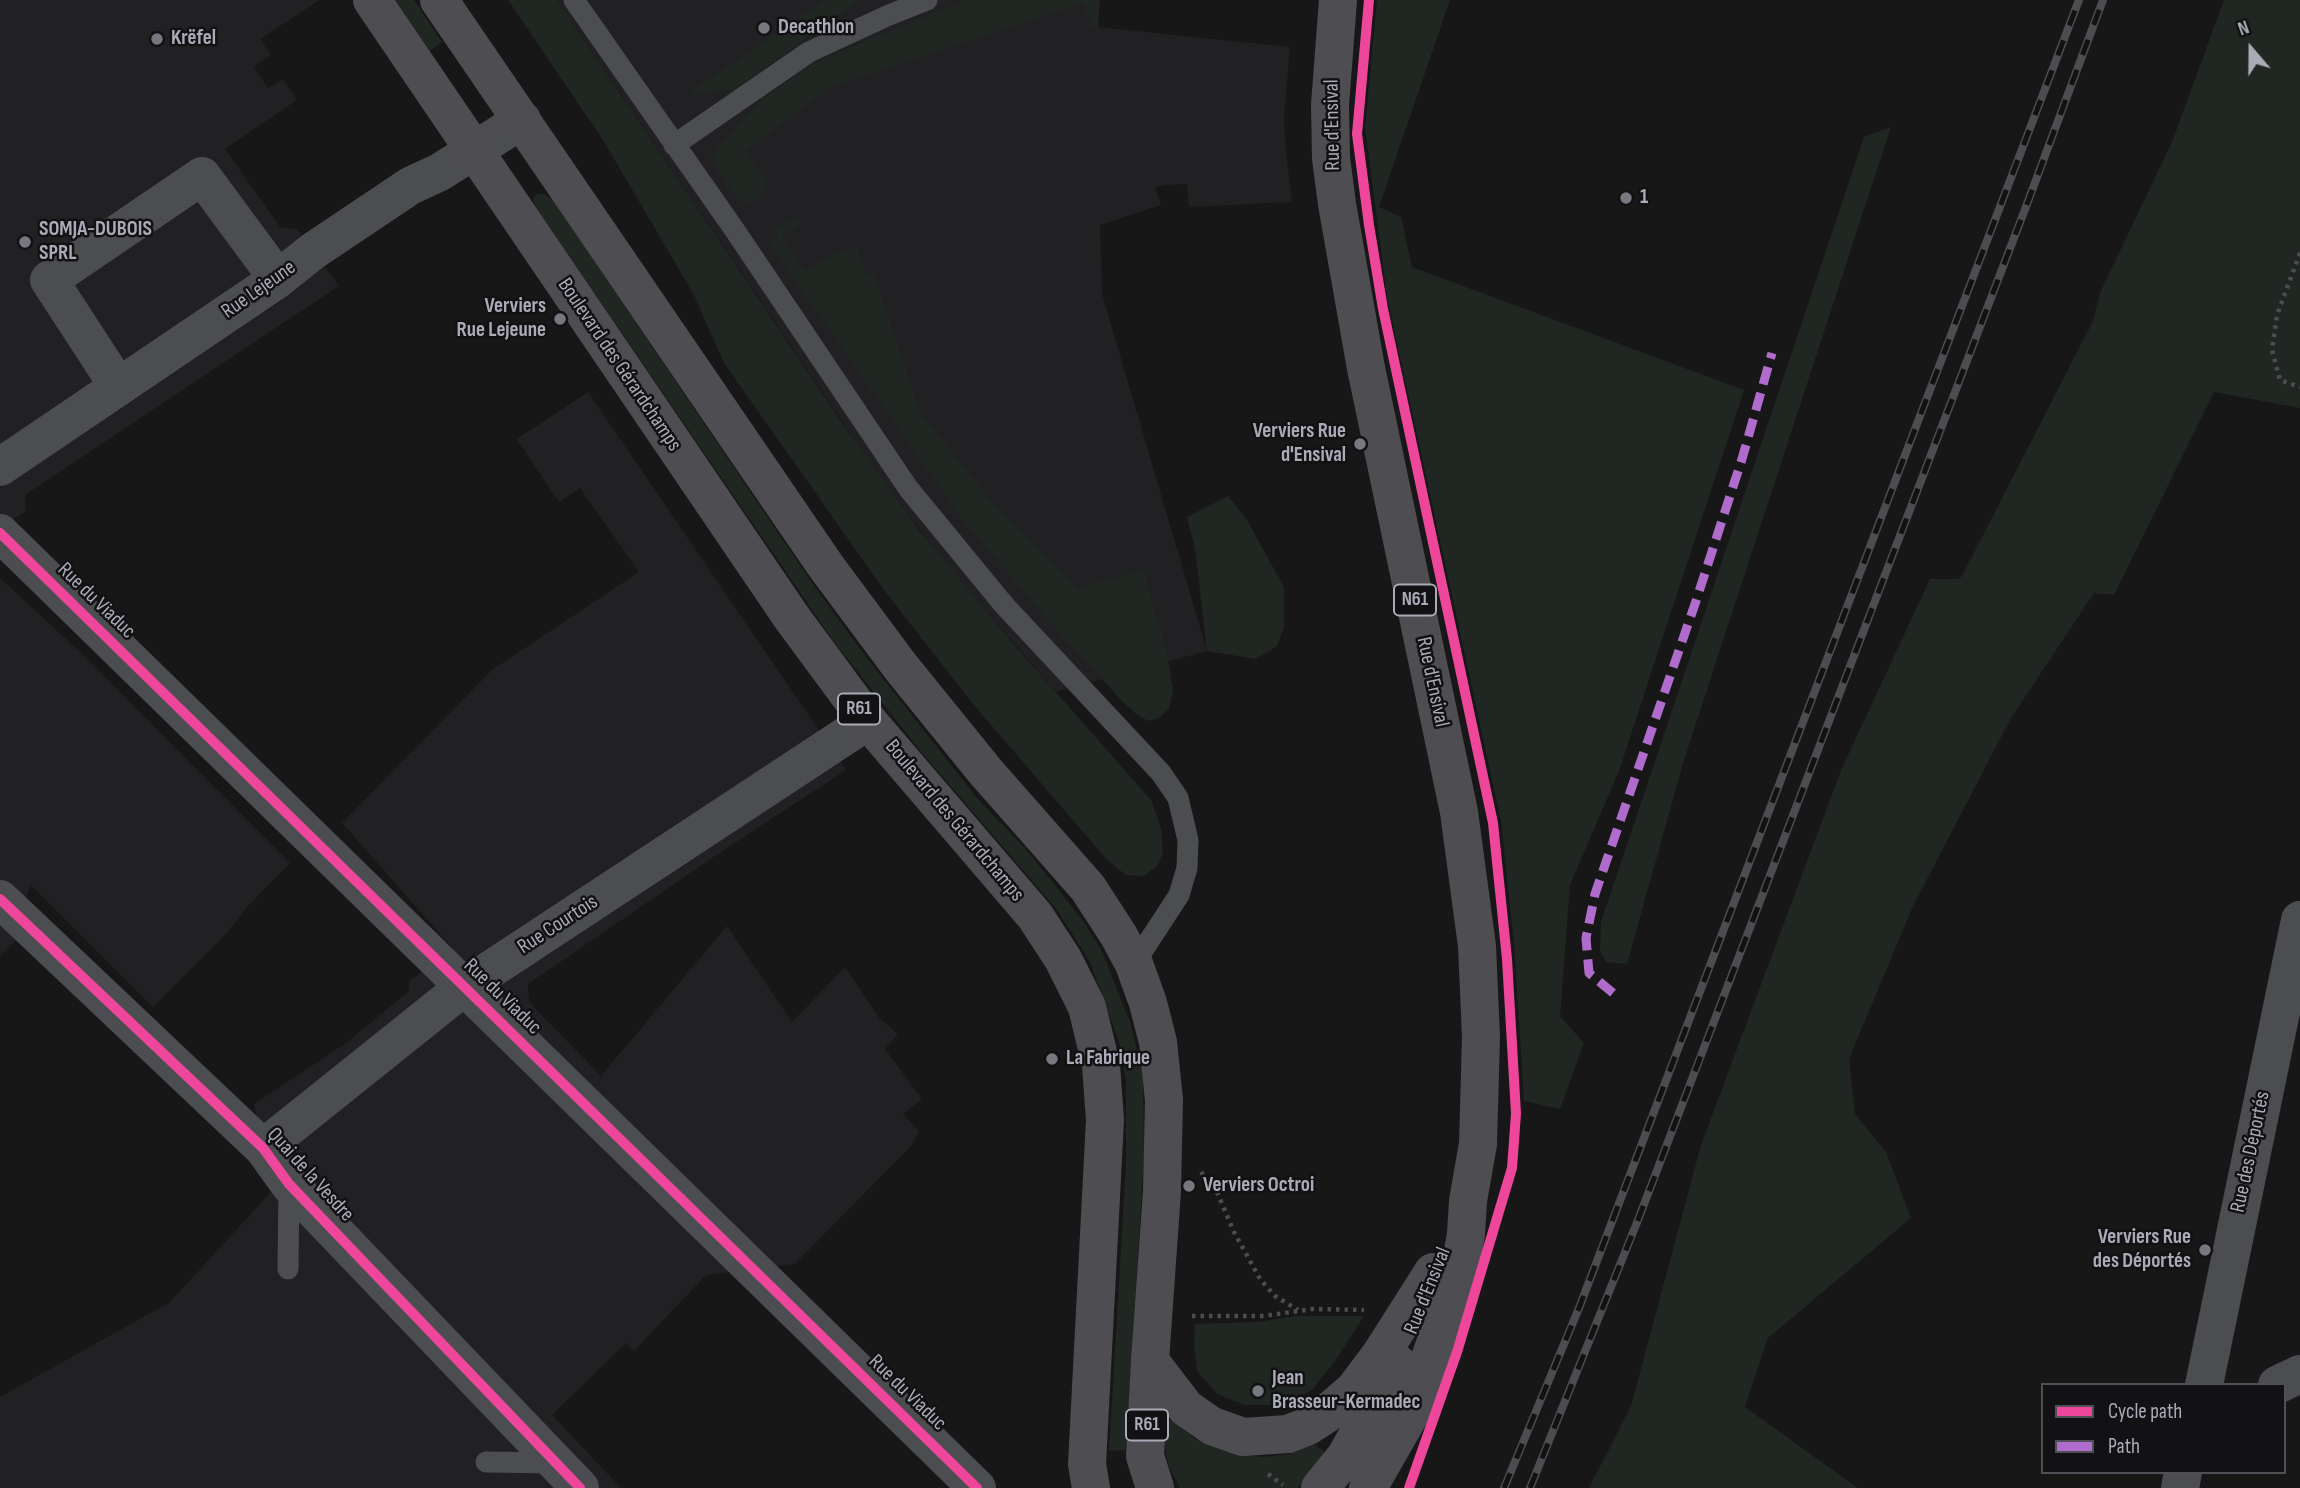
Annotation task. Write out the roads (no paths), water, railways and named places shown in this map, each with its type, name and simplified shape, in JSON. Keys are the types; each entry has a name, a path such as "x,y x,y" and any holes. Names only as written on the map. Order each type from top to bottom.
{"main road":[{"name":"Boulevard des Gérardchamps","path":"372,0 792,618 868,721 1035,916 1063,960 1087,1007 1101,1065 1105,1120 1087,1464 1091,1488"},
{"name":"R61","path":"439,0 825,565 900,666 968,750 1087,888 1134,964 1148,1003 1157,1042 1164,1100 1163,1191 1145,1456 1155,1488"},
{"name":"Rue d'Ensival","path":"1338,0 1330,105 1331,158 1337,204 1368,380 1457,800 1473,912 1481,1026 1478,1144 1460,1269 1413,1409 1368,1488"},
{"name":"Rue d'Ensival","path":"1320,1488 1346,1456 1389,1381 1406,1345 1433,1272 1468,1201"},
{"path":"1150,1361 1186,1408 1223,1432 1243,1437 1288,1434 1325,1415 1354,1390 1381,1354 1433,1272"}],"street":[{"name":"Rue Lejeune","path":"0,467 410,186 440,173 522,120"},
{"path":"118,386 49,280 202,176 278,279"},
{"name":"Rue du Viaduc","path":"0,533 977,1488"},
{"name":"Rue Courtois","path":"262,1148 464,987 868,721"},
{"name":"Quai de la Vesdre","path":"0,898 262,1148 289,1184 568,1475"},
{"name":"Rue des Déportés","path":"2204,1383 2300,920"},
{"path":"2281,1383 2300,1374"}],"lane":[{"path":"574,0 736,232 908,488 1004,605 1161,773 1178,798 1188,840 1186,868 1179,895 1134,964"},
{"path":"674,145 809,52 927,0"},
{"path":"288,1269 289,1184"},
{"path":"486,1462 568,1475"}],"railway":[{"path":"1504,1488 1579,1308 2079,0"},
{"path":"1530,1488 1638,1220 2103,0"}],"place":[{"name":"Decathlon","path":"764,28"},
{"name":"Krëfel","path":"157,39"},
{"name":"1","path":"1626,198"},
{"name":"SOMJA-DUBOIS SPRL","path":"25,242"},
{"name":"Verviers Rue Lejeune","path":"560,319"},
{"name":"Verviers Rue d'Ensival","path":"1360,444"},
{"name":"La Fabrique","path":"1052,1059"},
{"name":"Verviers Octroi","path":"1189,1186"},
{"name":"Verviers Rue des Déportés","path":"2205,1250"},
{"name":"Jean Brasseur-Kermadec","path":"1258,1391"}]}
